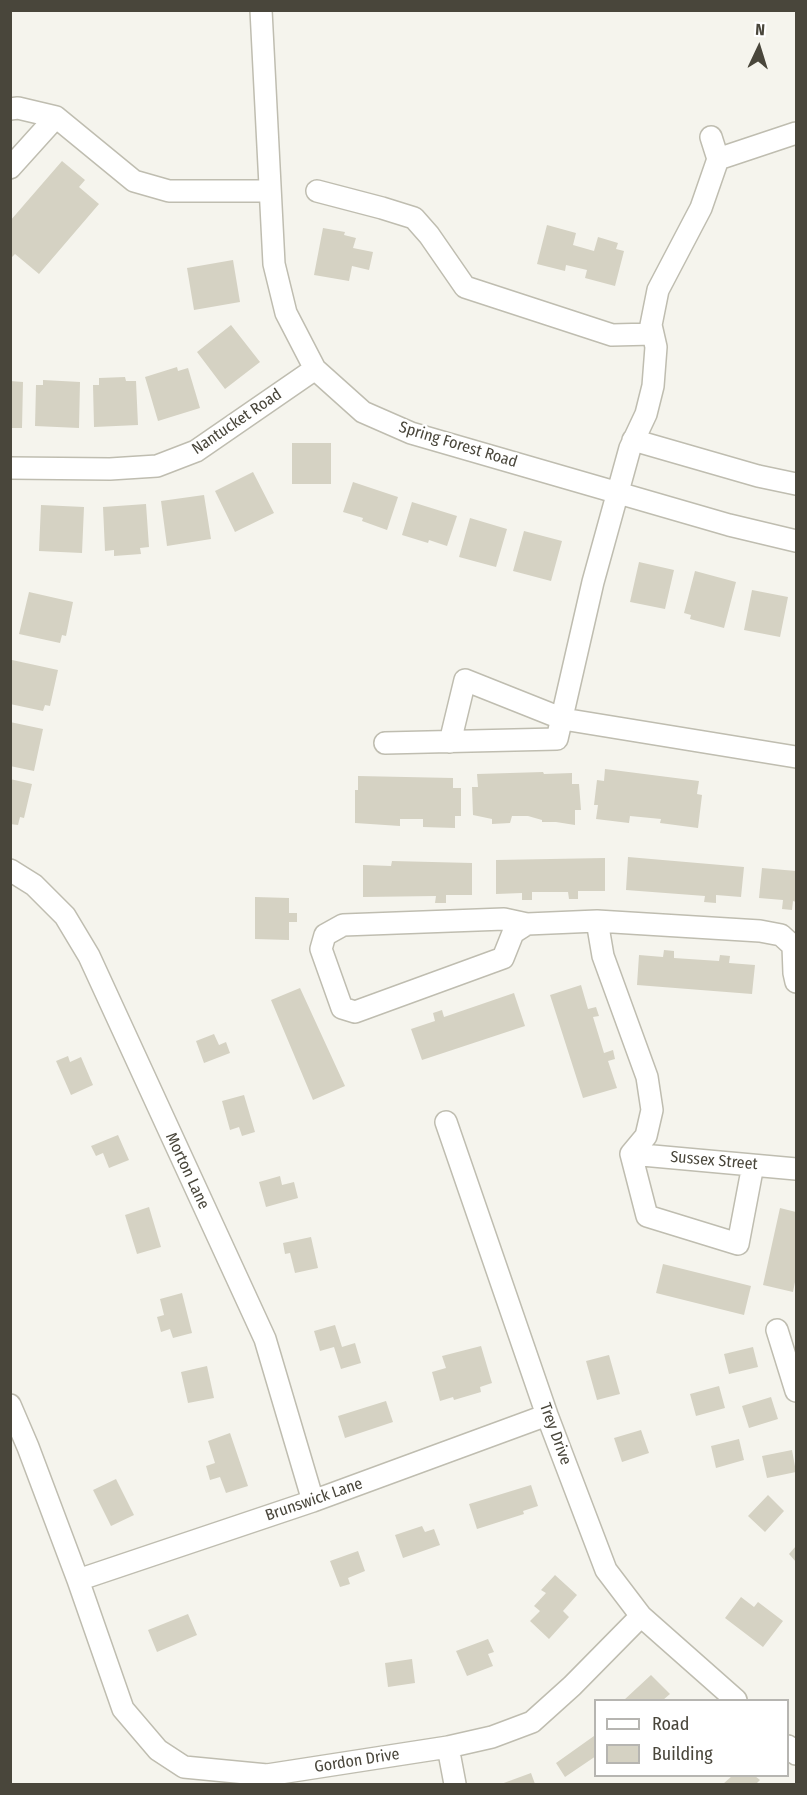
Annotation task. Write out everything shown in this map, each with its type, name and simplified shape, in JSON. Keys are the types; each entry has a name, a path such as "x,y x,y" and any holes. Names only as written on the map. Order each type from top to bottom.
{"street":[{"name":"Spring Forest Road","path":"261,10 274,264 286,314 315,369 363,412 411,433 729,525 796,541"},
{"path":"10,109 18,108 56,117 134,181 169,191 270,191"},
{"path":"10,168 56,117"},
{"path":"718,159 796,133"},
{"path":"385,743 557,739 593,582 617,492 633,440 646,414 653,386 656,347 651,326 658,290 701,208 718,159 711,137"},
{"path":"317,192 414,218 429,235 465,287 612,335 653,334"},
{"name":"Nantucket Road","path":"10,468 110,469 157,466 196,452 315,369"},
{"path":"633,440 758,476 796,484"},
{"path":"450,742 465,680 563,719 796,757"},
{"name":"Morton Lane","path":"10,870 34,885 65,916 89,956 265,1339 313,1501"},
{"path":"527,924 513,933 503,958 355,1012 342,1008 321,950 325,935 344,925 504,919 527,924 597,921 760,931 781,935 793,946 796,982"},
{"path":"597,921 603,956 646,1077 652,1110 646,1136 630,1154 647,1216 738,1244 753,1165"},
{"name":"Trey Drive","path":"446,1122 547,1415 606,1569 641,1616 734,1699"},
{"name":"Sussex Street","path":"630,1154 796,1169"},
{"path":"777,1330 796,1391"},
{"name":"Gordon Drive","path":"10,1405 78,1580 123,1709 158,1750 184,1767 267,1775 448,1748 492,1737 532,1722 572,1686 641,1616"},
{"name":"Brunswick Lane","path":"78,1580 313,1501 547,1415"},
{"path":"448,1748 455,1785"}],"building":[{"path":"62,161 85,180 79,187 99,204 39,274 15,254 10,259 10,221"},
{"path":"547,225 576,233 573,245 594,251 598,237 618,243 616,249 624,251 615,286 585,278 587,270 566,265 565,271 537,264"},
{"path":"323,228 345,232 344,235 356,238 353,248 373,252 369,270 352,266 349,281 314,275"},
{"path":"233,260 240,302 194,310 187,268"},
{"path":"231,325 260,362 225,389 197,352"},
{"path":"177,367 178,371 188,368 200,408 158,421 145,377"},
{"path":"125,377 126,381 136,381 138,425 94,427 93,385 99,385 99,378"},
{"path":"43,380 80,382 79,428 35,426 36,385 43,385"},
{"path":"10,381 23,382 22,428 10,428"},
{"path":"292,443 331,443 331,484 292,484"},
{"path":"253,472 274,513 235,532 215,491"},
{"path":"353,482 398,497 387,530 362,521 363,518 343,512"},
{"path":"204,495 211,539 167,546 161,501"},
{"path":"412,502 457,516 447,546 402,535"},
{"path":"146,504 149,547 140,548 141,554 114,556 114,550 105,551 103,507"},
{"path":"41,505 84,507 82,553 39,551"},
{"path":"470,518 507,529 496,567 459,557"},
{"path":"524,531 562,541 551,581 513,571"},
{"path":"639,562 674,570 665,609 630,602"},
{"path":"695,571 736,582 724,628 690,619 691,615 684,613"},
{"path":"752,590 788,597 780,637 744,630"},
{"path":"29,592 73,602 66,636 62,635 60,643 19,634"},
{"path":"12,660 58,670 50,706 45,705 43,711 10,704"},
{"path":"10,722 43,729 34,771 10,766"},
{"path":"605,769 699,781 697,794 702,795 698,828 660,823 661,819 630,816 629,823 596,819 598,805 594,805 597,780 604,781"},
{"path":"543,772 544,774 572,773 572,784 579,784 581,810 575,810 575,825 542,822 542,820 528,816 512,816 510,823 492,824 492,819 473,815 472,787 478,787 477,774"},
{"path":"358,776 453,778 453,788 461,788 461,816 455,816 455,828 423,827 423,819 400,819 400,826 355,823 355,790 358,790"},
{"path":"10,779 32,784 24,818 20,817 18,825 10,824"},
{"path":"628,857 744,867 741,897 716,895 716,903 704,902 705,896 626,890"},
{"path":"605,858 605,891 578,891 578,899 569,899 568,892 532,892 532,900 522,900 522,893 496,894 496,860"},
{"path":"392,861 472,863 472,895 446,895 446,903 435,903 436,896 363,897 363,865 391,866"},
{"path":"762,868 796,871 796,902 793,901 792,910 782,909 783,900 759,898"},
{"path":"255,897 289,898 289,913 297,913 297,922 289,922 289,940 255,939"},
{"path":"664,950 674,951 674,958 719,961 720,955 730,956 729,963 755,965 752,994 637,985 639,955 663,957"},
{"path":"581,985 588,1009 596,1007 599,1016 593,1017 604,1053 613,1050 615,1059 608,1061 617,1088 583,1098 550,995"},
{"path":"300,988 345,1086 313,1100 271,1000"},
{"path":"514,993 525,1026 422,1060 411,1029 435,1021 433,1013 442,1010 444,1017"},
{"path":"214,1034 219,1045 226,1042 230,1053 204,1063 196,1041"},
{"path":"68,1056 70,1062 81,1057 93,1085 71,1095 56,1061"},
{"path":"244,1095 255,1132 242,1136 239,1127 230,1130 222,1101"},
{"path":"118,1135 129,1160 109,1168 103,1153 96,1156 91,1146"},
{"path":"280,1176 282,1185 294,1182 298,1198 266,1207 259,1182"},
{"path":"149,1207 161,1247 137,1254 125,1215"},
{"path":"780,1208 796,1212 796,1277 793,1292 763,1285"},
{"path":"311,1237 318,1268 295,1273 290,1253 285,1254 283,1243"},
{"path":"663,1264 751,1286 744,1315 656,1293"},
{"path":"182,1293 192,1333 173,1338 170,1329 161,1332 157,1317 164,1315 160,1299"},
{"path":"335,1325 342,1347 355,1343 361,1363 341,1369 334,1347 320,1351 314,1331"},
{"path":"481,1346 492,1383 480,1387 481,1392 454,1400 453,1397 440,1401 432,1372 446,1368 442,1356"},
{"path":"753,1347 758,1367 729,1374 724,1354"},
{"path":"609,1355 620,1394 597,1400 586,1361"},
{"path":"207,1366 214,1398 188,1403 181,1372"},
{"path":"719,1386 725,1408 696,1416 690,1394"},
{"path":"771,1397 778,1419 749,1428 742,1406"},
{"path":"386,1401 393,1422 345,1438 338,1416"},
{"path":"641,1430 649,1453 622,1462 614,1438"},
{"path":"230,1433 248,1486 226,1493 220,1477 210,1480 206,1466 215,1463 208,1441"},
{"path":"739,1439 744,1460 716,1468 711,1446"},
{"path":"792,1450 796,1472 767,1478 762,1456"},
{"path":"116,1479 134,1515 111,1526 93,1490"},
{"path":"531,1485 538,1506 523,1511 524,1514 477,1529 469,1504"},
{"path":"768,1495 784,1511 765,1532 748,1516"},
{"path":"422,1526 425,1532 434,1529 440,1545 403,1558 395,1535"},
{"path":"796,1546 796,1562 789,1554"},
{"path":"358,1551 365,1571 348,1578 350,1584 340,1587 330,1561"},
{"path":"555,1575 577,1595 563,1611 569,1617 549,1639 530,1621 540,1611 534,1606 546,1593 541,1590"},
{"path":"741,1597 754,1607 758,1602 783,1621 763,1647 725,1618"},
{"path":"188,1614 197,1635 157,1652 148,1630"},
{"path":"488,1639 494,1652 488,1654 493,1666 467,1676 456,1651"},
{"path":"412,1659 415,1683 388,1687 385,1663"},
{"path":"651,1675 670,1694 664,1699 625,1699"},
{"path":"594,1736 594,1757 565,1777 556,1763"},
{"path":"531,1773 535,1784 501,1784"},
{"path":"731,1777 756,1777 760,1780 756,1784 723,1784"}]}
